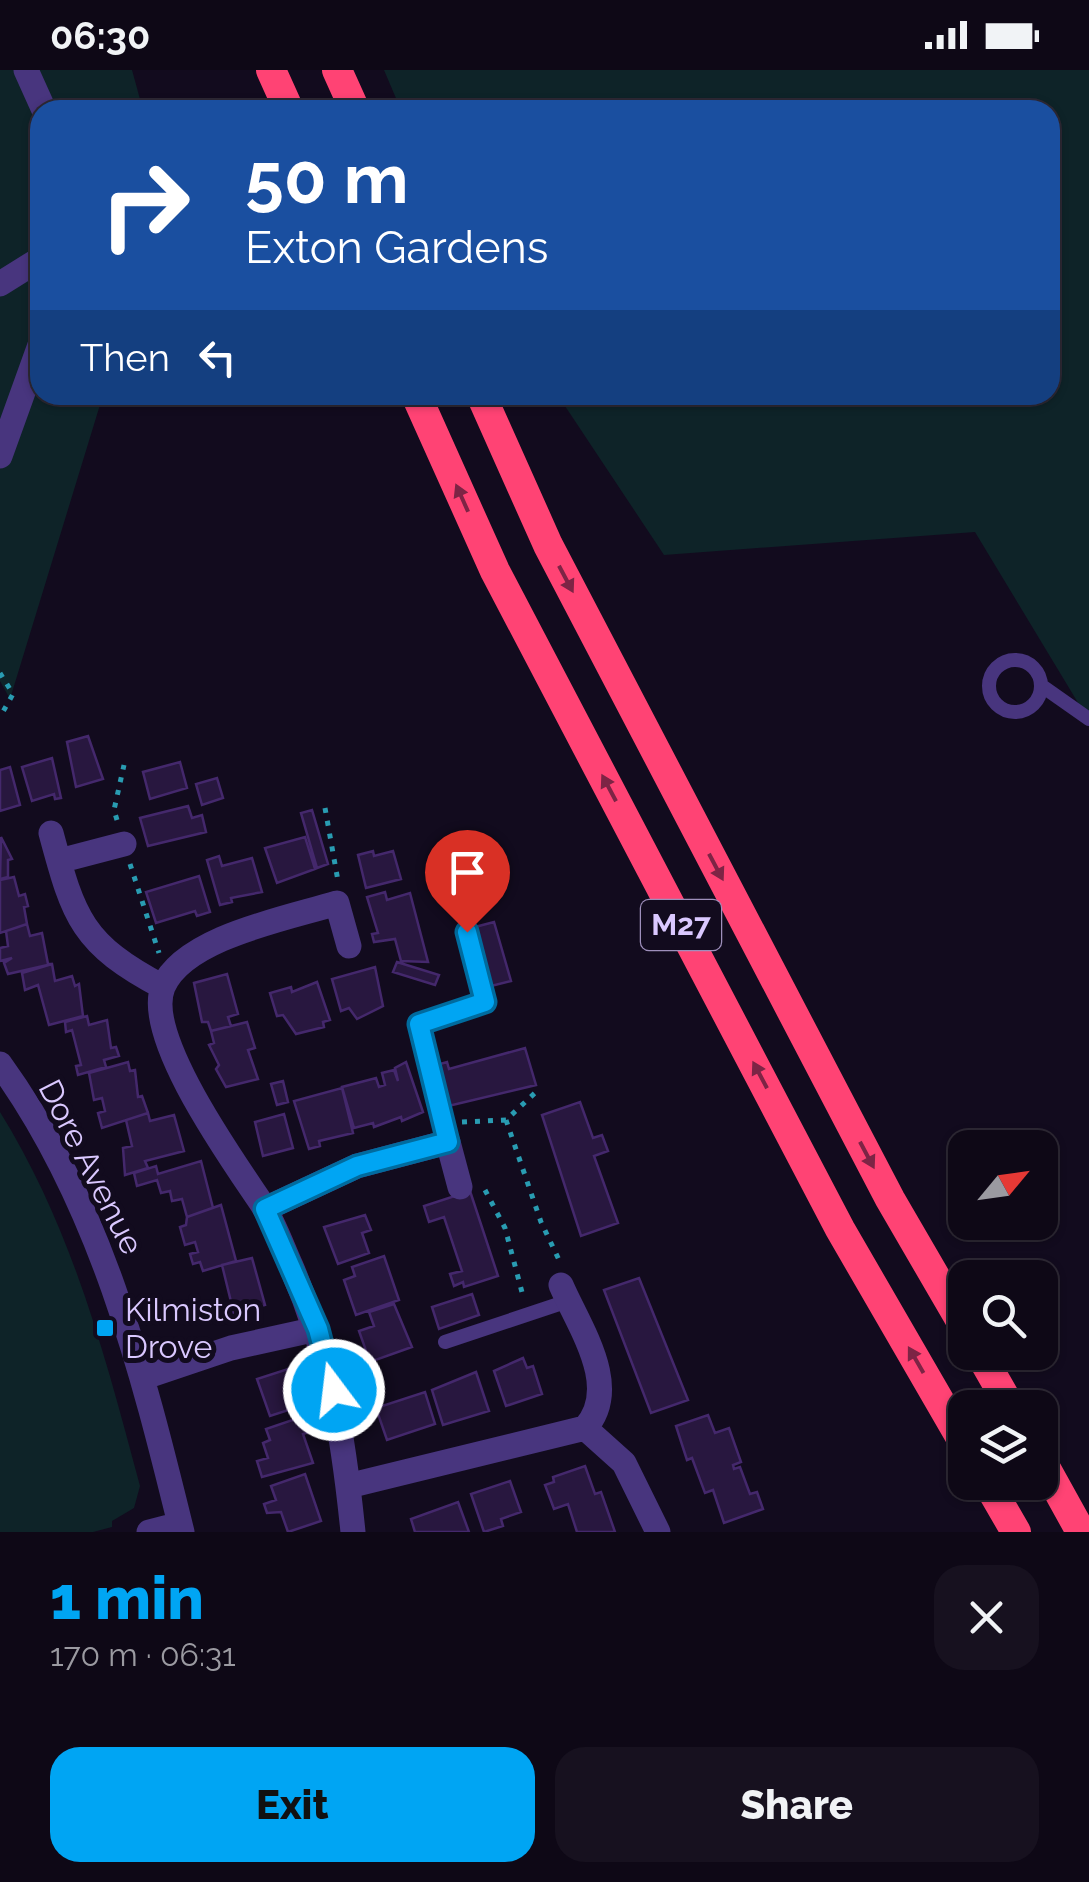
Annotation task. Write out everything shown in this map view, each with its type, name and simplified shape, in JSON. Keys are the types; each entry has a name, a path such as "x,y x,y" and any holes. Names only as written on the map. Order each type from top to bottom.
{"highway":[{"path":"271,70 284,100"},
{"path":"337,70 350,100"},
{"name":"M27","path":"421,405 513,606 840,1228 948,1415"},
{"name":"M27","path":"486,405 548,545 890,1199 948,1299"},
{"path":"1058,1490 1081,1532"},
{"path":"997,1500 1016,1532"}],"street":[{"path":"26,70 40,100"},
{"path":"0,284 30,264"},
{"path":"0,456 30,373"},
{"path":"51,833 86,932 128,968 167,980"},
{"path":"59,861 124,844"},
{"path":"349,946 337,903 220,940 190,956 167,980 162,1026 225,1150 265,1209 318,1329 342,1420 353,1532"},
{"name":"Dore Avenue","path":"0,1064 39,1124 108,1269 142,1378 181,1528"},
{"path":"265,1209 357,1166 445,1134 460,1187"},
{"path":"348,1486 586,1428 597,1414 599,1374 565,1293"},
{"path":"142,1378 231,1348 318,1329"},
{"path":"586,1428 624,1463 658,1532"},
{"path":"149,1532 181,1528"}],"lane":[{"path":"1042,686 1089,719"},
{"path":"445,1134 419,1024 485,1002 467,932"},
{"path":"444,1342 528,1315 565,1293"}],"path":[{"path":"0,673 14,694 0,716"},
{"path":"124,765 114,810 167,980"},
{"path":"325,808 339,888 337,903"},
{"path":"445,1134 470,1120 506,1120 537,1090"},
{"path":"506,1120 551,1248 572,1280 565,1293"},
{"path":"460,1187 478,1183 491,1197 505,1228 528,1315"}],"green space":[{"path":"0,70 132,70 140,100 30,100 30,405 100,405 10,699 0,681"},
{"path":"384,70 1089,70 1089,721 975,532 664,555 564,405 1060,405 1060,100 397,100"},
{"path":"0,1112 67,1247 99,1341 140,1486 134,1508 112,1521 112,1527 93,1532 0,1532"}],"building":[{"path":"88,736 103,779 76,787 67,742"},
{"path":"52,758 61,798 55,799 54,794 32,801 22,767"},
{"path":"180,762 187,788 150,799 143,772"},
{"path":"10,767 20,805 0,811 0,770"},
{"path":"217,778 223,798 202,805 196,784"},
{"path":"188,806 192,818 202,815 206,832 148,846 140,818"},
{"path":"312,810 328,864 317,868 301,813"},
{"path":"1,837 12,859 8,860 8,877 0,879"},
{"path":"305,837 315,869 277,883 265,848"},
{"path":"373,851 374,856 393,851 401,879 366,888 358,855"},
{"path":"219,856 222,866 252,858 262,892 231,898 232,902 220,905 207,860"},
{"path":"199,876 210,912 197,916 195,911 156,923 146,892"},
{"path":"14,877 19,896 25,894 27,924 0,933 0,880"},
{"path":"385,892 387,900 410,893 428,962 401,961 395,939 374,942 372,934 378,933 367,897"},
{"path":"494,922 511,981 491,986 475,927"},
{"path":"27,924 30,936 42,933 48,964 52,964 8,974 4,963 12,958 0,961 0,948 8,946 6,931"},
{"path":"397,962 439,975 435,985 393,972"},
{"path":"52,964 55,981 72,976 75,986 79,984 83,1016 49,1025 38,985 25,990 22,973"},
{"path":"375,967 383,1006 357,1019 349,1008 341,1011 332,979"},
{"path":"227,974 238,1014 228,1017 231,1026 211,1031 208,1022 202,1022 194,983"},
{"path":"317,982 330,1020 323,1022 324,1027 296,1034 283,1015 277,1016 270,993 291,987 292,992"},
{"path":"87,1016 89,1025 107,1020 111,1048 116,1047 119,1056 104,1060 106,1067 78,1075 76,1066 81,1065 72,1030 66,1032 65,1022"},
{"path":"247,1022 255,1048 248,1050 258,1079 226,1087 209,1045 214,1043 211,1031"},
{"path":"525,1048 536,1085 440,1108 429,1067 447,1062 449,1069"},
{"path":"128,1062 130,1071 135,1070 138,1097 142,1096 148,1113 102,1128 98,1113 105,1111 102,1098 94,1100 89,1073"},
{"path":"406,1062 423,1112 402,1121 401,1117 374,1127 373,1123 354,1128 342,1087 376,1078 379,1087 385,1085 382,1073 394,1070 398,1081 395,1068"},
{"path":"283,1081 288,1102 277,1105 271,1084"},
{"path":"342,1088 353,1133 319,1141 320,1146 309,1149 294,1101"},
{"path":"580,1102 593,1138 602,1135 608,1151 594,1156 618,1223 581,1236 542,1115"},
{"path":"148,1113 150,1121 174,1115 184,1151 145,1161 148,1168 125,1175 123,1148 132,1146 126,1120"},
{"path":"284,1114 293,1148 263,1156 255,1122"},
{"path":"201,1161 213,1208 187,1217 182,1199 172,1201 170,1191 161,1193 157,1180 137,1186 134,1173 156,1166 158,1174"},
{"path":"470,1191 498,1276 464,1287 463,1282 454,1286 450,1274 462,1271 444,1217 429,1222 424,1206"},
{"path":"221,1205 236,1261 203,1271 200,1262 193,1264 190,1254 198,1252 195,1242 185,1245 180,1227 186,1225 187,1217"},
{"path":"365,1215 371,1230 362,1233 369,1253 338,1264 324,1227"},
{"path":"384,1256 399,1300 356,1315 344,1280 355,1276 352,1267"},
{"path":"252,1258 265,1305 234,1314 222,1265"},
{"path":"639,1278 688,1400 651,1413 604,1290"},
{"path":"472,1294 479,1315 439,1329 432,1307"},
{"path":"394,1304 412,1347 370,1362 359,1331 374,1326 369,1312"},
{"path":"523,1358 527,1368 533,1366 542,1394 506,1406 494,1371"},
{"path":"288,1369 301,1406 270,1416 257,1379"},
{"path":"476,1372 489,1411 443,1425 432,1390"},
{"path":"425,1392 435,1424 387,1440 376,1408"},
{"path":"708,1415 715,1433 729,1428 741,1462 733,1465 734,1469 740,1467 750,1494 757,1492 763,1509 724,1523 713,1490 705,1493 692,1458 687,1460 676,1426"},
{"path":"304,1416 309,1432 303,1434 313,1463 262,1477 257,1461 268,1458 263,1443 270,1440 266,1429"},
{"path":"585,1466 595,1494 601,1492 615,1532 577,1532 568,1504 554,1509 545,1485 554,1482 553,1477"},
{"path":"305,1474 321,1521 288,1532 281,1512 267,1513 264,1504 276,1500 271,1486"},
{"path":"510,1481 521,1512 501,1519 503,1526 484,1532 471,1494"},
{"path":"458,1502 469,1532 415,1532 411,1519"}],"place":[{"name":"Kilmiston Drove","path":"105,1328"}],"route":[{"path":"334,1390 318,1329 265,1209 357,1166 448,1142 418,1031 422,1020 485,1002 467,932"}]}
